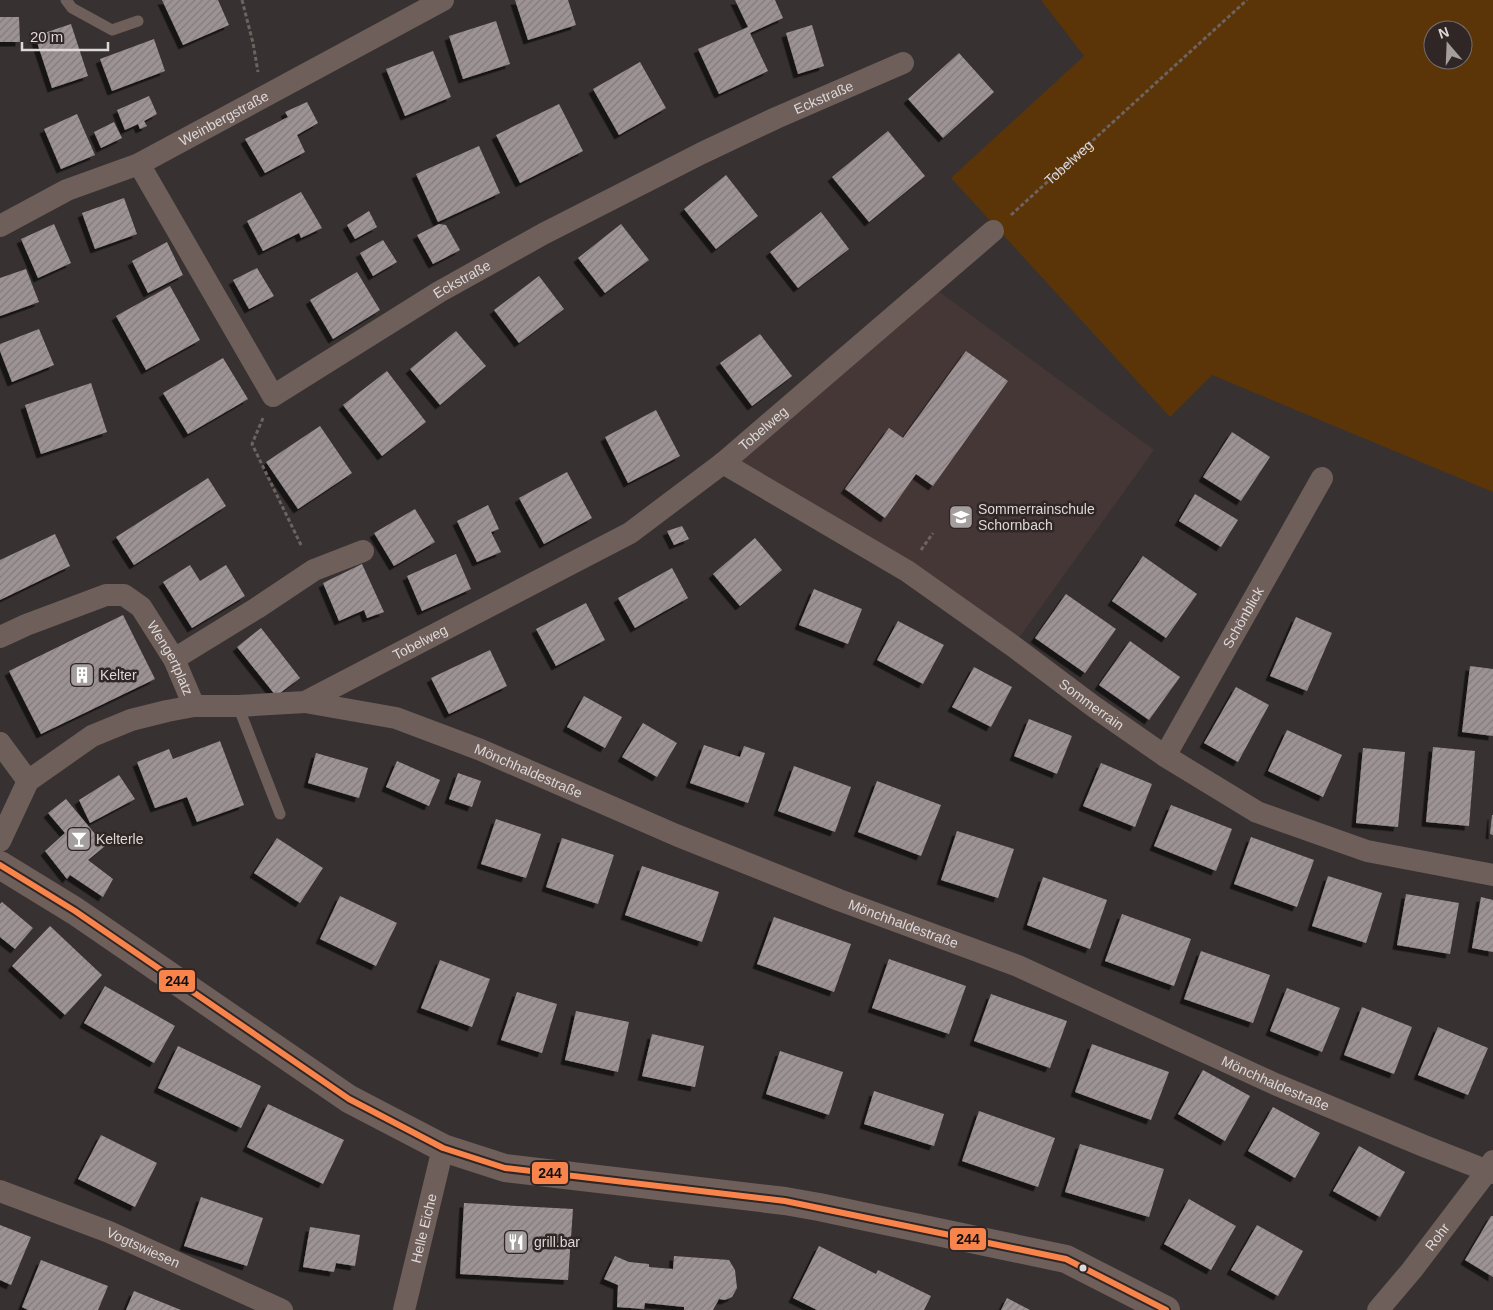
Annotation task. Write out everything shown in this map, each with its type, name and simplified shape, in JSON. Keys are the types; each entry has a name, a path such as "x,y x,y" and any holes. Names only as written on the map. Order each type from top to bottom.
{"street":[{"name":"Weinbergstraße","path":"0,225 66,190 139,164 443,0"},
{"name":"Eckstraße","path":"272,396 440,292 543,234 702,153 776,118 903,63"},
{"path":"139,164 272,396"},
{"name":"Tobelweg","path":"194,706 238,706 305,702 630,533 724,462 993,231"},
{"name":"Sommerrain","path":"724,462 906,571 1165,756 1258,812 1367,852 1493,875"},
{"name":"Schönblick","path":"1165,756 1322,478"},
{"path":"174,659 314,570 363,551"},
{"name":"Wengertplatz","path":"0,637 26,625 106,595 124,595 140,607 174,659 194,706 131,720 92,736 28,781 0,841"},
{"name":"Mönchhaldestraße","path":"305,702 396,718 481,750 676,835 839,900 1018,966 1275,1084 1424,1146 1491,1168"},
{"path":"0,742 28,781"},
{"path":"0,865 75,911 350,1099 443,1148 504,1168 776,1200 819,1207 1066,1259 1166,1310"},
{"name":"Helle Eiche","path":"404,1310 443,1148"},
{"name":"Rohr","path":"1378,1310 1412,1270 1491,1168"},
{"name":"Vogtswiesen","path":"0,1191 109,1232 282,1310"}],"lane":[{"path":"66,0 72,8 112,30 138,21"},
{"path":"238,706 280,814"}],"path":[{"path":"242,0 253,43 263,97"},
{"name":"Tobelweg","path":"993,231 1247,0"},
{"path":"272,396 252,444 314,570"}],"shaded area":[{"path":"1041,0 1493,0 1493,492 1212,375 1170,417 951,178 1084,56"},
{"name":"Sommerrainschule Schornbach","path":"930,285 1154,450 1013,646 723,463"}],"building":[{"path":"162,0 218,0 229,25 183,45"},
{"path":"515,0 568,0 576,25 528,40"},
{"path":"735,0 775,0 783,18 750,33 768,71 719,94 698,49 748,27"},
{"path":"0,17 19,17 20,42 0,42"},
{"path":"496,21 510,64 463,79 449,36"},
{"path":"71,24 88,76 52,88 35,36"},
{"path":"812,25 824,66 798,74 786,33"},
{"path":"154,39 165,71 112,91 100,59"},
{"path":"433,51 451,97 405,116 386,69"},
{"path":"959,53 994,92 943,138 908,99"},
{"path":"640,62 666,108 619,135 593,89"},
{"path":"149,96 157,114 144,121 147,126 140,129 138,124 125,130 117,110"},
{"path":"307,102 318,123 297,135 305,152 265,173 245,139 288,117 285,112"},
{"path":"559,104 583,151 520,183 496,135"},
{"path":"77,114 95,155 61,169 44,129"},
{"path":"114,122 122,138 101,148 94,132"},
{"path":"888,131 925,176 869,222 832,177"},
{"path":"479,146 500,193 438,222 416,174"},
{"path":"726,175 758,216 716,249 684,209"},
{"path":"301,192 322,228 301,238 299,233 263,251 247,221"},
{"path":"124,198 137,234 95,249 82,213"},
{"path":"369,211 377,227 355,239 347,225"},
{"path":"821,212 849,249 798,288 770,252"},
{"path":"54,224 71,263 38,278 21,239"},
{"path":"439,224 446,225 460,250 433,264 417,235"},
{"path":"621,224 649,260 605,293 578,258"},
{"path":"383,240 397,262 373,276 360,253"},
{"path":"167,242 183,275 148,293 132,261"},
{"path":"257,268 274,296 249,309 233,280"},
{"path":"26,269 39,302 0,316 0,278"},
{"path":"357,272 380,310 333,339 310,300"},
{"path":"539,276 564,309 519,343 494,310"},
{"path":"170,286 200,340 146,370 116,316"},
{"path":"39,329 54,365 12,382 0,351 0,344"},
{"path":"456,331 486,366 440,405 410,369"},
{"path":"760,334 792,376 752,406 720,363"},
{"path":"966,351 1008,381 933,486 916,474 885,518 845,489 889,428 903,438"},
{"path":"223,358 248,399 188,434 163,393"},
{"path":"387,371 426,422 382,456 343,405"},
{"path":"91,383 107,432 41,454 25,405"},
{"path":"656,410 680,456 628,483 605,437"},
{"path":"320,426 352,473 298,509 266,462"},
{"path":"1232,432 1270,457 1241,501 1203,477"},
{"path":"567,472 592,518 544,544 519,498"},
{"path":"208,478 226,506 134,565 116,537"},
{"path":"1195,494 1238,520 1221,547 1179,521"},
{"path":"488,505 499,529 491,532 501,552 477,562 457,521"},
{"path":"415,509 435,542 394,566 374,533"},
{"path":"682,526 689,539 674,545 667,531"},
{"path":"55,534 70,566 0,600 0,560"},
{"path":"755,538 782,570 740,606 713,574"},
{"path":"456,554 471,589 422,611 407,576"},
{"path":"1143,556 1197,594 1166,638 1112,601"},
{"path":"362,564 384,612 367,618 364,610 339,621 323,583"},
{"path":"190,565 200,581 226,565 245,596 192,628 163,582"},
{"path":"672,568 688,598 635,628 618,598"},
{"path":"814,589 862,609 848,644 799,625"},
{"path":"1066,594 1116,629 1085,673 1035,638"},
{"path":"586,603 605,640 556,666 536,629"},
{"name":"Kelter","path":"123,615 155,679 41,734 9,671"},
{"path":"1296,617 1332,633 1307,691 1270,676"},
{"path":"898,621 944,645 923,684 877,660"},
{"path":"261,628 300,678 276,696 237,647"},
{"path":"1130,641 1180,677 1149,720 1099,685"},
{"path":"490,650 507,686 449,714 431,678"},
{"path":"1470,666 1493,669 1493,736 1462,732"},
{"path":"974,667 1012,687 991,727 952,707"},
{"path":"1236,687 1269,705 1238,762 1204,743"},
{"path":"584,696 622,717 605,748 567,727"},
{"path":"1029,719 1072,736 1057,774 1014,756"},
{"path":"643,723 677,743 657,777 622,757"},
{"path":"1287,730 1342,755 1323,797 1268,771"},
{"path":"220,741 244,805 197,822 187,797 155,808 137,762 169,749 173,759"},
{"path":"704,745 740,757 744,746 765,753 748,803 690,783"},
{"path":"1433,747 1475,751 1469,826 1426,822"},
{"path":"1363,748 1405,752 1398,827 1356,823"},
{"path":"316,753 368,768 359,798 308,783"},
{"path":"397,761 440,780 429,806 386,787"},
{"path":"1101,763 1152,784 1135,827 1083,806"},
{"path":"794,766 851,787 835,832 778,811"},
{"path":"458,773 481,781 472,807 449,799"},
{"path":"119,775 135,799 90,823 79,800"},
{"path":"877,781 941,805 921,856 858,832"},
{"name":"Kelterle","path":"66,799 105,846 88,860 113,879 103,897 70,875 67,879 45,851 65,833 48,813"},
{"path":"1171,805 1232,829 1216,871 1154,846"},
{"path":"1493,815 1493,835 1490,834"},
{"path":"496,819 541,834 526,878 481,864"},
{"path":"957,831 1014,849 998,898 941,880"},
{"path":"1251,837 1314,860 1297,907 1234,884"},
{"path":"277,838 323,868 300,903 254,873"},
{"path":"562,838 614,855 598,904 546,887"},
{"path":"642,866 719,892 702,942 625,915"},
{"path":"1328,876 1382,893 1366,943 1312,926"},
{"path":"1043,877 1107,900 1090,949 1027,925"},
{"path":"1406,894 1459,903 1450,954 1397,945"},
{"path":"340,896 397,923 376,966 320,939"},
{"path":"1481,897 1493,900 1493,952 1472,948"},
{"path":"2,902 33,928 15,949 0,937 0,904"},
{"path":"1122,914 1191,939 1174,986 1105,961"},
{"path":"774,917 851,944 834,992 757,964"},
{"path":"50,926 102,975 65,1015 12,966"},
{"path":"1201,951 1270,975 1253,1023 1184,999"},
{"path":"889,959 966,986 949,1034 872,1008"},
{"path":"440,960 490,979 472,1027 421,1008"},
{"path":"105,986 175,1026 154,1063 84,1023"},
{"path":"1287,988 1340,1008 1322,1052 1270,1031"},
{"path":"517,992 557,1004 542,1053 501,1040"},
{"path":"991,994 1067,1021 1050,1068 974,1041"},
{"path":"1362,1007 1412,1027 1394,1074 1344,1055"},
{"path":"576,1011 629,1022 618,1072 565,1060"},
{"path":"1438,1027 1488,1048 1468,1095 1418,1075"},
{"path":"652,1034 704,1046 695,1087 642,1076"},
{"path":"1092,1044 1169,1072 1151,1120 1075,1092"},
{"path":"178,1046 261,1086 241,1128 158,1088"},
{"path":"780,1051 843,1072 829,1115 766,1094"},
{"path":"1203,1070 1250,1096 1225,1141 1178,1114"},
{"path":"874,1091 944,1114 934,1146 864,1124"},
{"path":"268,1104 344,1140 323,1184 247,1147"},
{"path":"1273,1107 1320,1133 1295,1178 1248,1151"},
{"path":"979,1111 1055,1138 1038,1187 962,1161"},
{"path":"101,1135 157,1163 135,1207 78,1179"},
{"path":"1080,1144 1164,1169 1149,1217 1065,1192"},
{"path":"1359,1146 1405,1172 1380,1217 1333,1191"},
{"path":"201,1197 263,1218 247,1266 184,1246"},
{"path":"1189,1199 1236,1226 1211,1270 1164,1244"},
{"name":"grill.bar","path":"464,1203 573,1209 568,1280 460,1274"},
{"path":"1491,1216 1493,1216 1493,1277 1465,1260"},
{"path":"0,1225 31,1237 11,1285 0,1280"},
{"path":"1257,1225 1303,1251 1278,1296 1231,1270"},
{"path":"310,1227 360,1235 355,1266 336,1263 334,1272 303,1267"},
{"path":"819,1246 876,1274 878,1270 931,1296 924,1310 817,1310 793,1298"},
{"path":"615,1256 629,1262 649,1264 649,1267 673,1269 674,1256 729,1260 735,1270 737,1288 732,1297 725,1300 719,1299 713,1310 684,1310 684,1307 645,1303 644,1309 617,1307 618,1285 604,1279"},
{"path":"41,1260 108,1286 98,1310 28,1310 22,1307"},
{"path":"134,1291 181,1310 126,1310"},
{"path":"1007,1298 1030,1310 1001,1310"}],"transit line":[{"name":"244","path":"0,865 75,911 349,1099 443,1148 505,1168 785,1201 1066,1259 1166,1310"}],"place":[{"name":"Sommerrainschule Schornbach","path":"961,517"},
{"name":"Kelter","path":"82,675"},
{"name":"Kelterle","path":"79,839"},
{"name":"grill.bar","path":"516,1242"}]}
